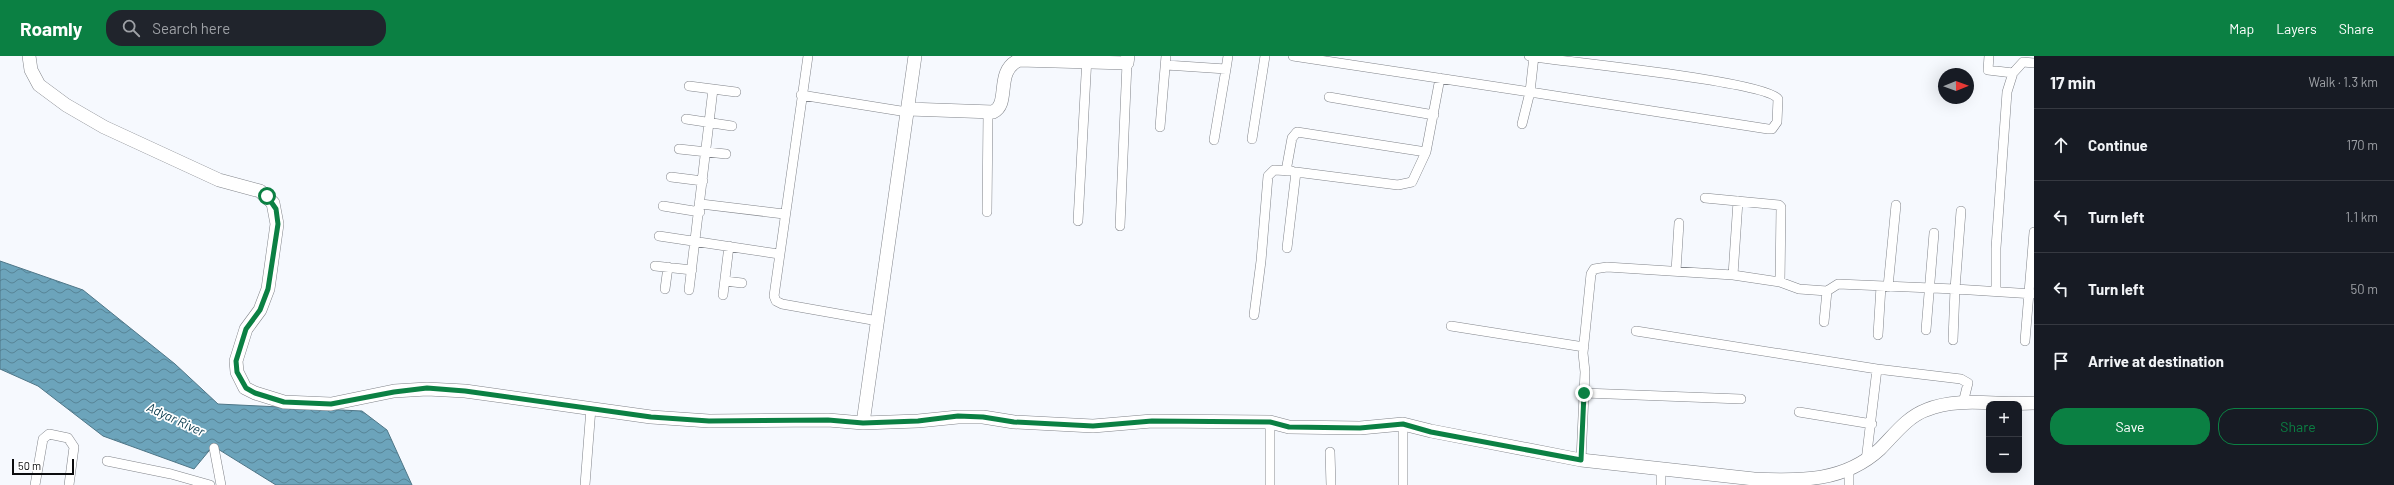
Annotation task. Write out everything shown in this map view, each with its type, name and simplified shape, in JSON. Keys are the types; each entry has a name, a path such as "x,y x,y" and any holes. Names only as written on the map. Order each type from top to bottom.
{"street":[{"path":"29,56 31,70 39,85 66,105 104,127 219,180 260,191 273,203 278,224 268,289 260,310 246,329 236,361 237,372 246,388 255,393 284,402 331,404 394,392 427,388 465,391 651,417 709,421 828,420 863,423 918,421 958,416 983,417 1014,422 1093,426 1152,421 1270,422 1289,427 1360,428 1403,424 1431,432 1581,460 1754,482 1812,478 1849,471 1866,461 1915,415 1936,406 1963,403 2034,403"},
{"path":"808,56 774,284 776,301 782,304 878,321"},
{"path":"863,423 915,56"},
{"path":"1214,140 1228,56"},
{"path":"1252,139 1264,56"},
{"path":"1293,56 1440,78 1530,92 1768,129 1772,129 1777,122 1778,99 1770,92 1714,81 1533,56 1530,92 1522,124"},
{"path":"1989,56 1988,70 2013,73"},
{"path":"801,95 908,110 988,113 997,110 1000,106 1006,73 1011,64 1018,60 1049,58 1128,60 1120,226"},
{"path":"1078,221 1087,59"},
{"path":"1996,291 1996,248 2007,92 2013,73 2024,59 2034,63"},
{"path":"1160,127 1166,61 1226,69"},
{"path":"1254,315 1261,261 1268,176 1274,170 1408,184 1412,182 1426,152 1440,78"},
{"path":"689,86 736,92"},
{"path":"689,290 707,151 713,89"},
{"path":"1330,97 1434,115"},
{"path":"987,212 988,113"},
{"path":"686,119 732,126"},
{"path":"1287,248 1292,138 1297,132 1426,152"},
{"path":"679,149 726,154"},
{"path":"671,178 703,181"},
{"path":"1705,198 1779,205 1782,207 1780,282"},
{"path":"1733,275 1738,201"},
{"path":"1878,335 1896,205"},
{"path":"663,206 784,214"},
{"path":"1953,340 1961,210"},
{"path":"1676,271 1679,223"},
{"path":"2024,341 2032,294 2034,232"},
{"path":"1926,330 1934,233"},
{"path":"659,236 779,254"},
{"path":"723,295 729,246"},
{"path":"655,266 692,270"},
{"path":"665,289 668,267"},
{"path":"1581,460 1584,393 1584,347 1591,274 1594,269 1607,267 1733,275 1780,282 1799,289 1827,291 1838,284 2032,294"},
{"path":"725,281 742,283"},
{"path":"1824,322 1827,291"},
{"path":"1451,326 1584,347"},
{"path":"1636,331 1877,369 1966,380 1968,383 1963,403"},
{"path":"1866,461 1872,424 1877,369"},
{"path":"1584,393 1741,399"},
{"path":"585,485 591,408"},
{"path":"1799,412 1872,424"},
{"path":"1270,422 1270,485"},
{"path":"1403,424 1403,485"},
{"path":"35,485 43,439 45,435 49,434 68,438 74,447 69,485"},
{"path":"214,448 221,485"},
{"path":"1330,452 1331,485"},
{"path":"107,461 171,474 210,485"},
{"path":"1661,469 1661,485"},
{"path":"1849,471 1849,485"}],"water":[{"name":"Adyar River","path":"0,261 83,290 175,364 218,404 362,411 387,430 412,485 276,485 213,446 194,469 103,436 38,386 0,369"}],"route":[{"path":"267,196 276,209 278,224 268,289 260,310 255,319 246,329 236,361 240,381 246,388 255,393 284,402 331,404 394,392 427,388 465,391 651,417 709,421 828,420 863,423 918,421 958,416 983,417 1014,422 1093,426 1152,421 1229,423 1270,422 1289,427 1360,428 1403,424 1431,432 1581,460 1584,393"}]}
